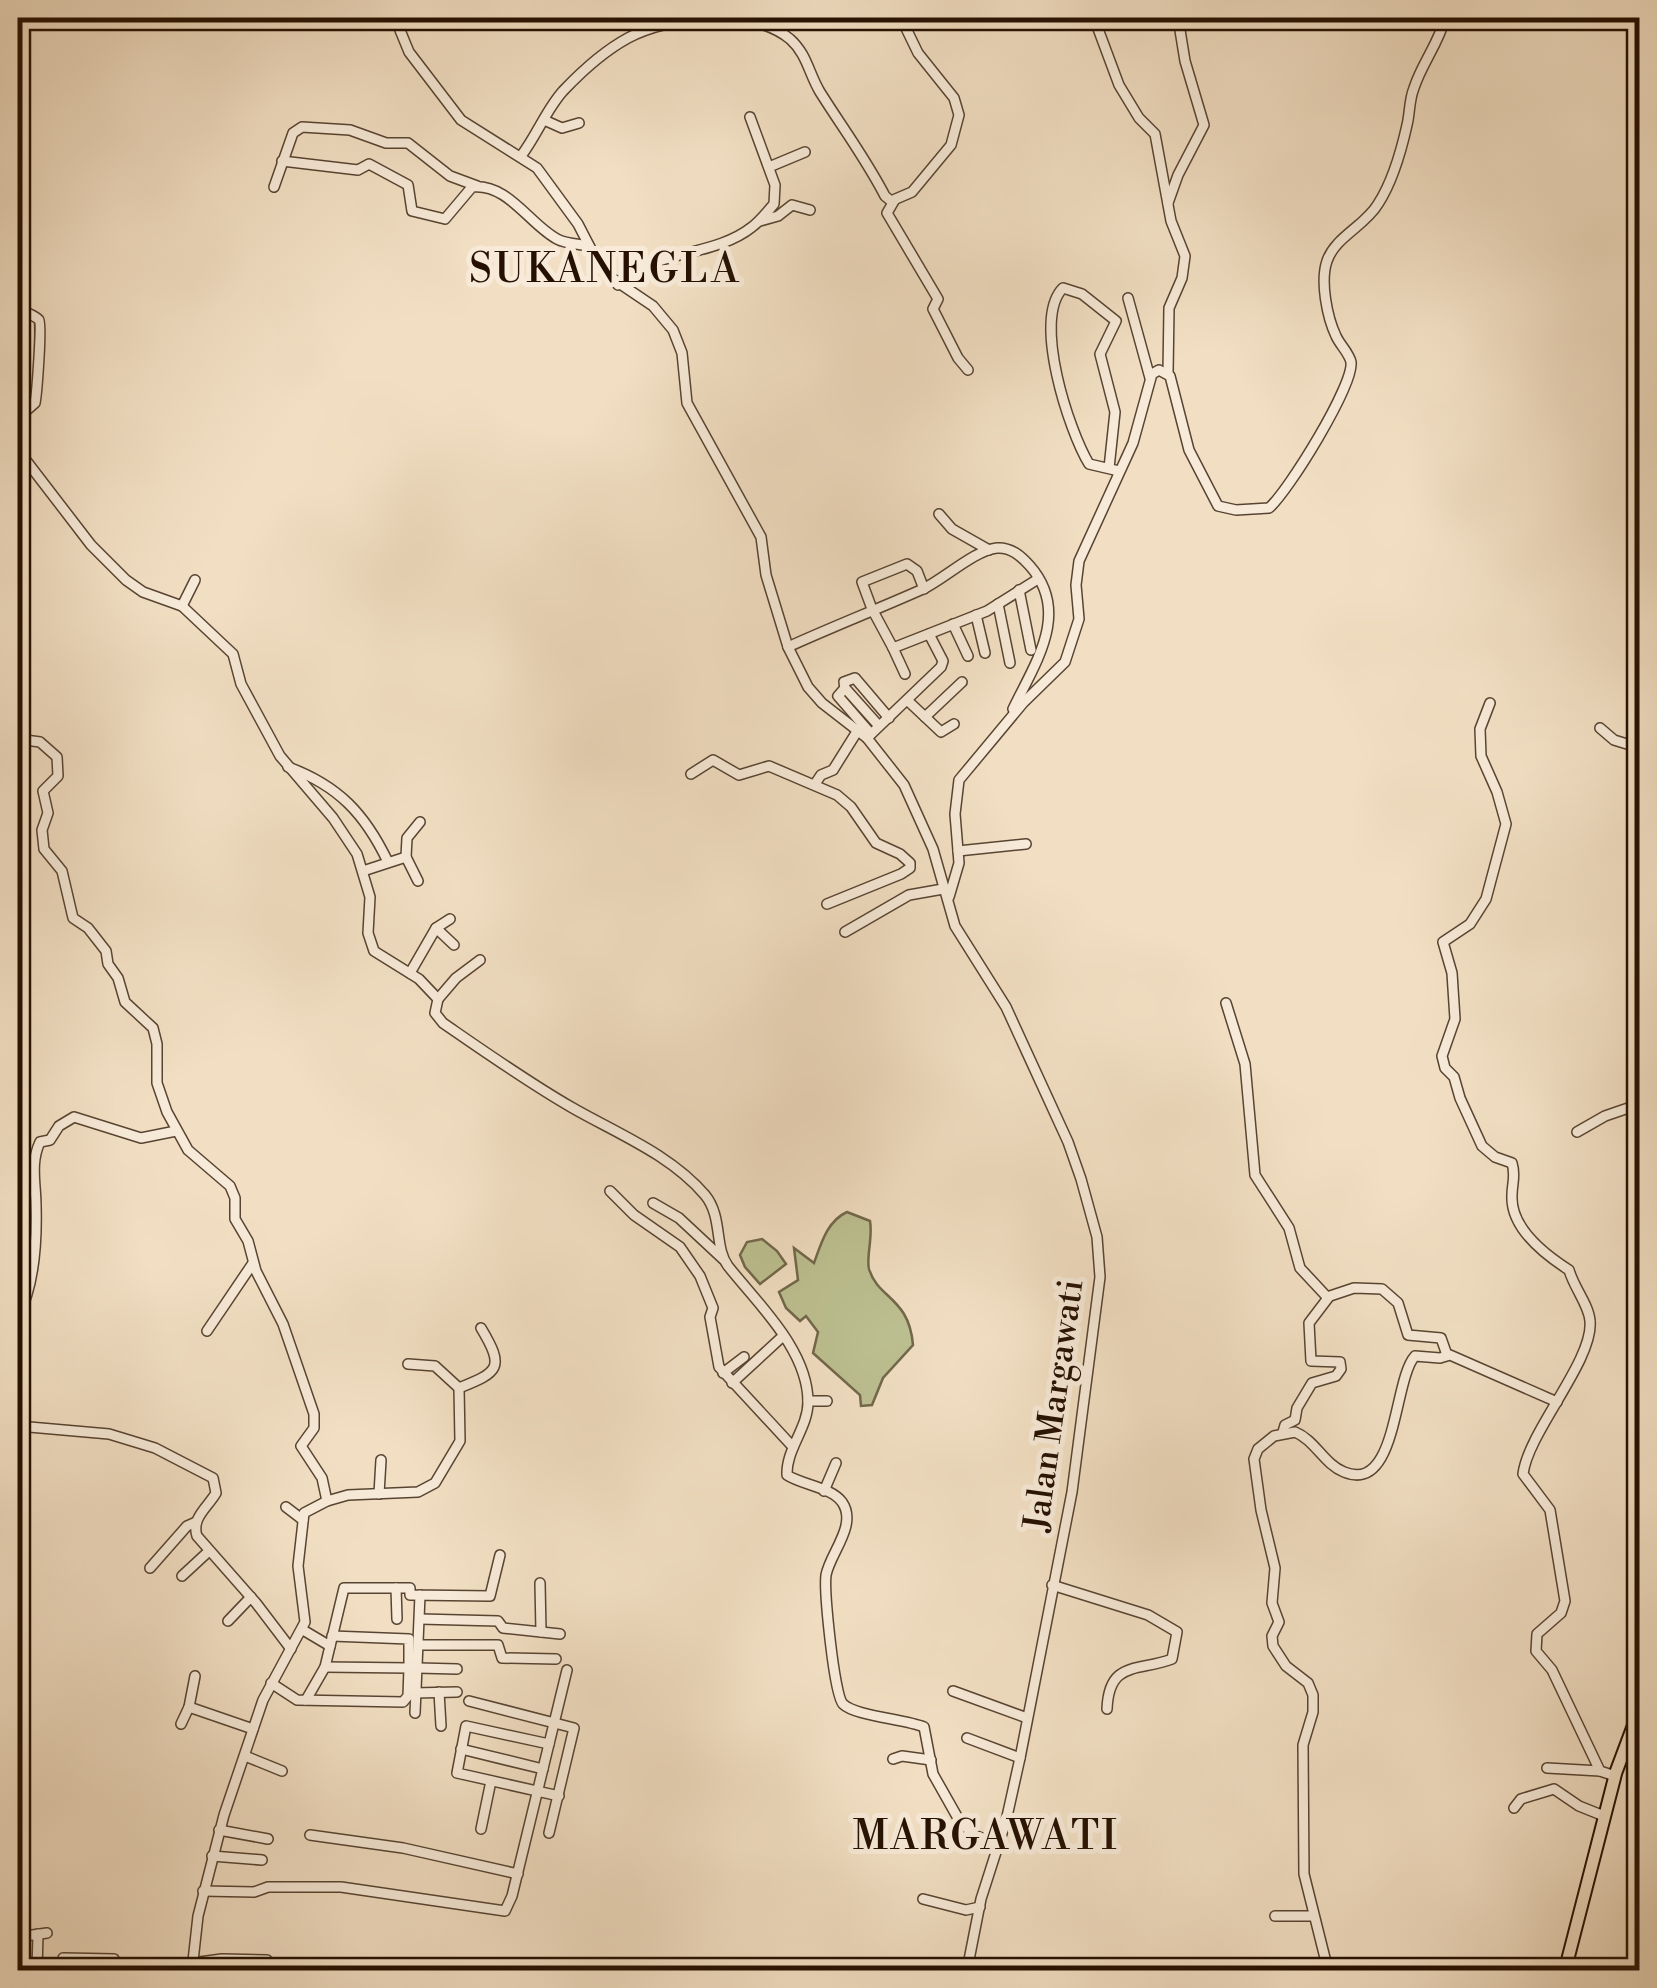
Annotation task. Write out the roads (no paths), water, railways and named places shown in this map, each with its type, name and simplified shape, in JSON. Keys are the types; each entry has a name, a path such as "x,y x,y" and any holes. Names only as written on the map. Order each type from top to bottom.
{"main road":[{"path":"1565,1970 1616,1772 1640,1708"}],"street":[{"path":"394,18 410,52 460,120 522,156 549,182 588,246 618,285 653,306 672,330 682,353 683,388 689,408 762,537 766,575 788,647 808,687 822,703 858,730 873,733"},
{"path":"522,156 562,92 591,64 626,39 647,30 712,18 745,19 769,26 800,49 818,88 860,148 886,196 894,202"},
{"path":"901,18 918,52 954,98 959,115 951,145 912,192 894,202 886,212 930,280 938,299 933,309 937,320 968,370"},
{"path":"1094,18 1122,89 1138,118 1154,130 1167,206 1185,256 1182,278 1169,308 1168,373 1189,450 1214,503 1236,510 1272,506 1310,453 1343,393 1350,358 1338,340 1330,315 1324,279 1327,260 1335,246 1372,213 1388,185 1408,122 1414,85 1445,18"},
{"path":"1167,206 1204,125 1185,60 1178,18"},
{"path":"750,117 777,194 774,204 758,222"},
{"path":"544,120 562,128 579,123"},
{"path":"274,187 298,128 350,130 386,143 398,140 414,145 450,176 502,195 558,240 588,246"},
{"path":"769,166 805,152"},
{"path":"282,162 358,170 369,164 408,185 412,211 445,219 472,186 477,186"},
{"path":"618,285 631,272 716,244 778,216 792,205 810,210"},
{"path":"948,904 958,869 955,814 959,780 1008,720 1064,662 1079,619 1079,561 1102,517 1114,470 1115,412 1100,354 1116,322 1082,294 1063,288 1054,304 1052,363 1080,447 1093,466 1114,470"},
{"path":"1128,298 1150,378"},
{"path":"18,308 38,319 42,327 35,403 18,418"},
{"path":"1114,470 1133,444 1150,378 1156,371 1168,373"},
{"path":"18,450 91,545 126,580 143,592 182,606 236,659 241,684 287,767 333,818 357,854 370,898 370,944 378,954 431,988 438,999"},
{"path":"939,514 952,530 989,550 1013,551 1038,579 1050,612 1041,655 1008,720"},
{"path":"788,647 924,588 989,550"},
{"path":"905,674 862,584 867,578 906,564 914,568 924,588"},
{"path":"893,648 976,616 1038,579"},
{"path":"182,606 194,580"},
{"path":"1019,590 1032,650"},
{"path":"998,604 1010,664"},
{"path":"976,616 986,654"},
{"path":"953,624 968,656"},
{"path":"873,733 943,664 929,634"},
{"path":"873,733 838,696 845,688 844,682 855,678 888,718"},
{"path":"925,717 962,682"},
{"path":"907,700 943,733 954,724"},
{"path":"1490,703 1480,729 1481,756 1506,824 1486,899 1470,924 1444,942 1452,973 1455,1019 1442,1056 1482,1146 1495,1157 1512,1163 1516,1175 1513,1215 1546,1256 1568,1270 1591,1322 1588,1342 1524,1472 1526,1482 1543,1497 1550,1510 1564,1601 1561,1612 1540,1630 1535,1647 1552,1670 1600,1771"},
{"path":"1600,728 1614,740 1640,748"},
{"path":"814,784 821,774 833,770 858,730"},
{"name":"Jalan Margawati","path":"873,733 921,817 961,941 1000,997 1040,1076 1068,1142 1100,1256 1098,1300 1074,1452 1072,1492 1020,1758 967,1970"},
{"path":"18,738 40,742 57,757 58,776 43,791 48,813 42,830 44,849 65,876 73,918 88,928 106,951 124,1002 154,1028 157,1082 176,1132 188,1150 228,1183 234,1198 235,1219 283,1324 314,1414 314,1428 302,1448 322,1478 326,1501"},
{"path":"692,774 713,760 738,775 764,766 814,784 846,802 875,842 900,854 910,867 827,904"},
{"path":"287,767 325,785 350,805 372,828 388,862"},
{"path":"418,881 406,856 407,838 420,822"},
{"path":"958,850 1026,844"},
{"path":"363,871 406,856"},
{"path":"844,932 909,895 942,888"},
{"path":"410,973 436,928 450,919"},
{"path":"436,928 454,945"},
{"path":"480,960 456,978 438,999 434,1009 443,1022 512,1072 620,1132 692,1181 714,1208 723,1258"},
{"path":"1226,1004 1244,1061 1256,1176 1289,1228 1302,1271 1327,1296"},
{"path":"1578,1132 1606,1116 1640,1104"},
{"path":"18,1317 26,1300 35,1246 34,1158 40,1142 50,1140 59,1126 74,1118 140,1138 176,1132"},
{"path":"610,1191 636,1217 676,1242 696,1268 713,1309 710,1317 716,1360 723,1373 793,1448"},
{"path":"652,1203 679,1218 723,1258 766,1310 799,1361 808,1401 787,1475 842,1503 847,1523 826,1579 830,1646 841,1702 850,1708 924,1726 933,1774 966,1829 998,1844"},
{"path":"207,1331 253,1263"},
{"path":"1327,1296 1354,1288 1382,1289 1398,1303 1408,1335 1441,1338 1445,1354"},
{"path":"1327,1296 1326,1303 1309,1323 1312,1383 1294,1420 1258,1450 1254,1462 1276,1568 1272,1604 1280,1622 1272,1642 1284,1664 1308,1683 1313,1695 1303,1741 1304,1874 1309,1917 1328,1970"},
{"path":"459,1388 489,1376 495,1368 490,1344 481,1328"},
{"path":"732,1382 783,1336"},
{"path":"1279,1434 1302,1434 1342,1472 1368,1472 1391,1438 1397,1402 1414,1356 1445,1354 1556,1402"},
{"path":"723,1373 744,1357"},
{"path":"1311,1361 1338,1360 1341,1367 1336,1376 1312,1383"},
{"path":"267,1960 222,1959 192,1967 203,1892 253,1729 271,1683 302,1630 306,1614 298,1566 305,1512 348,1495 424,1491 442,1476 462,1436 459,1388 435,1366 408,1364"},
{"path":"808,1401 827,1401"},
{"path":"18,1426 109,1434 155,1448 212,1478 217,1488 196,1522 196,1536 291,1649"},
{"path":"379,1494 381,1460"},
{"path":"824,1492 836,1463"},
{"path":"286,1508 303,1520"},
{"path":"150,1568 187,1526 196,1522"},
{"path":"182,1576 209,1551"},
{"path":"306,1700 325,1667 344,1588 410,1588 410,1595 490,1596 500,1555"},
{"path":"540,1583 541,1632"},
{"path":"1052,1585 1148,1615 1177,1632 1170,1661 1134,1667 1116,1676 1107,1694 1107,1709"},
{"path":"396,1588 397,1619"},
{"path":"271,1683 294,1700 404,1702 419,1645 420,1595"},
{"path":"228,1621 251,1597"},
{"path":"420,1619 498,1621 504,1628 560,1634"},
{"path":"302,1630 331,1641 409,1638 415,1713"},
{"path":"419,1645 498,1645 502,1658 556,1659"},
{"path":"325,1667 457,1669"},
{"path":"203,1892 341,1887 504,1911 518,1874 567,1670"},
{"path":"181,1724 195,1676"},
{"path":"953,1690 960,1696 1027,1718"},
{"path":"438,1692 441,1726"},
{"path":"414,1693 456,1692"},
{"path":"469,1701 572,1726 575,1732 549,1832"},
{"path":"189,1707 253,1729"},
{"path":"549,1744 466,1726 458,1773 559,1796"},
{"path":"967,1738 1020,1758"},
{"path":"461,1748 543,1769"},
{"path":"245,1756 282,1771"},
{"path":"893,1759 902,1756 931,1760"},
{"path":"1548,1768 1616,1772"},
{"path":"481,1828 491,1780"},
{"path":"1514,1808 1521,1799 1554,1789 1579,1806 1604,1816"},
{"path":"219,1830 268,1839"},
{"path":"310,1835 403,1848 518,1874"},
{"path":"212,1856 262,1860"},
{"path":"923,1899 966,1910 980,1907"},
{"path":"1275,1916 1309,1917"},
{"path":"18,1937 42,1934 37,1970"},
{"path":"63,1958 114,1958"},
{"path":"92,1970 93,1958"}],"district":[{"name":"SUKANEGLA","path":"605,268"},
{"name":"MARGAWATI","path":"986,1835"}]}
